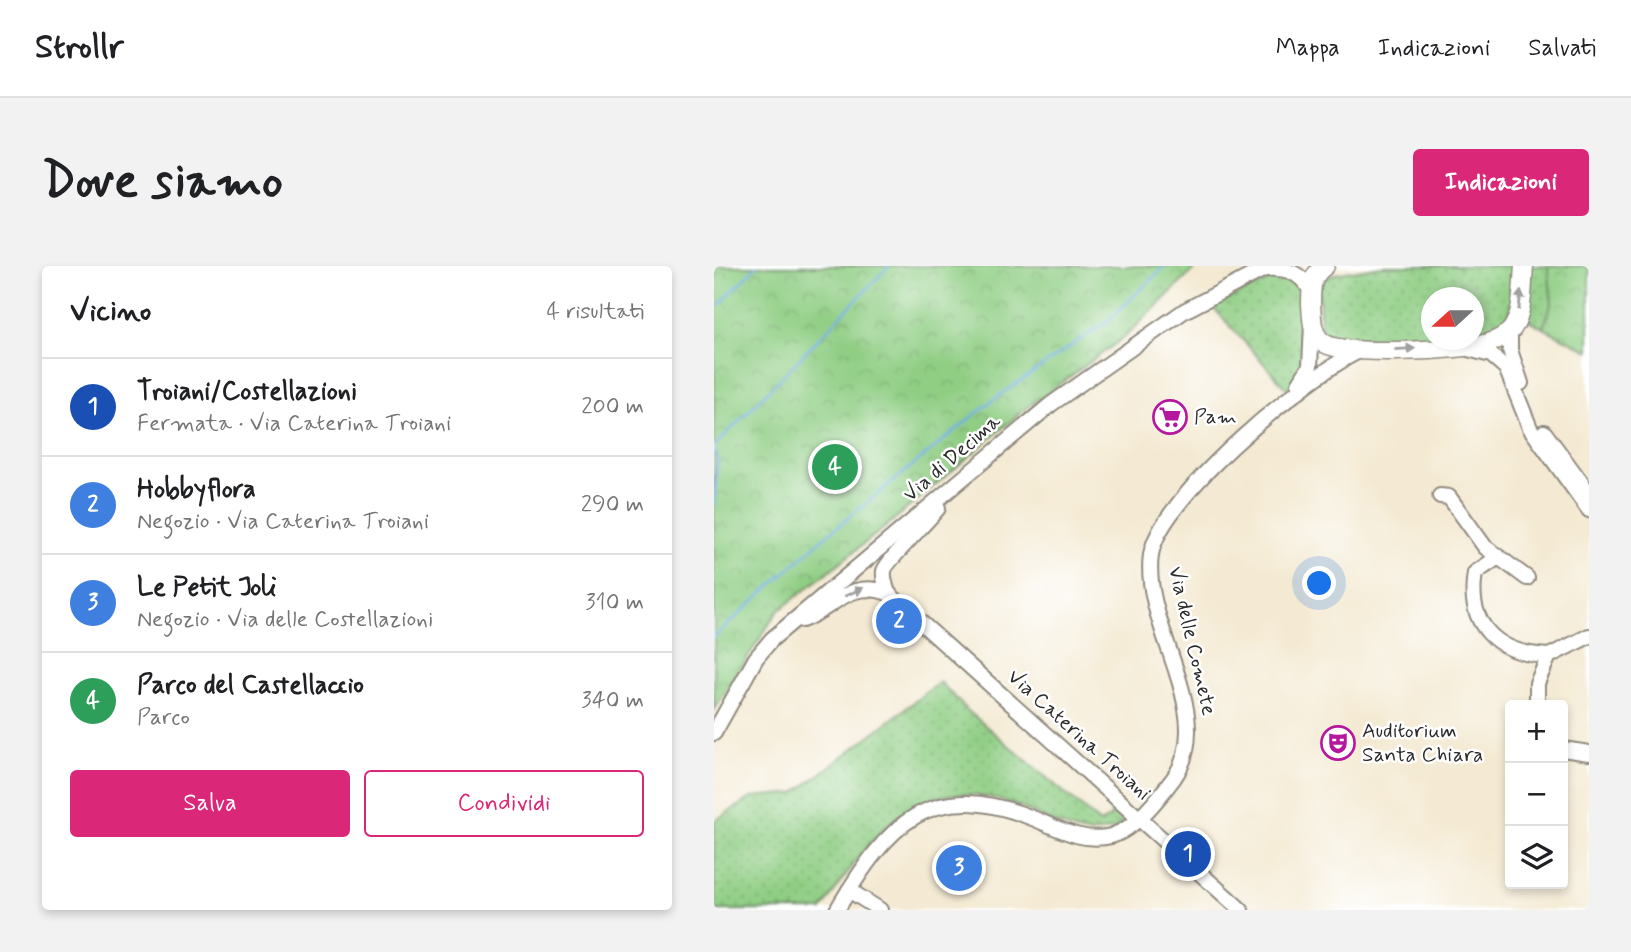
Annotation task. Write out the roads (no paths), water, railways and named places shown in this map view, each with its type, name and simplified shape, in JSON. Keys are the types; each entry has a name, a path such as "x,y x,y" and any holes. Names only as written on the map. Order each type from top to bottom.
{"main road":[{"path":"1325,266 1316,274 1311,291 1315,334 1325,345 1357,352"},
{"path":"1510,331 1518,316 1524,266"},
{"name":"Via delle Comete","path":"1484,343 1510,331"},
{"name":"Via delle Comete","path":"1357,352 1421,349"}],"street":[{"name":"Via di Decima","path":"714,733 756,658 787,626 1071,389 1202,300 1268,268 1297,273 1311,291"},
{"name":"Via delle Comete","path":"1295,391 1310,366 1312,321"},
{"path":"1510,331 1510,350 1531,412 1589,493"},
{"path":"1469,350 1485,353 1506,368 1528,424 1589,510"},
{"name":"Via delle Comete","path":"837,910 888,835 908,820 940,807 964,803 990,806 1024,815 1077,835 1095,838 1116,834 1139,817 1173,779 1189,743 1187,720 1152,579 1151,558 1156,536 1186,493 1295,391 1357,352"},
{"path":"888,593 884,576 887,564 919,534 957,484"},
{"path":"1440,496 1449,497 1480,542 1497,558 1527,578"},
{"path":"1497,558 1475,573 1473,598 1478,617 1500,643 1524,653 1549,656 1589,636"},
{"path":"787,626 819,613 854,589 870,587 888,593"},
{"name":"Via Caterina Troiani","path":"888,593 1241,910"},
{"path":"1537,700 1537,683 1549,656"},
{"path":"1568,750 1589,753"},
{"path":"849,890 880,910"}],"waterway":[{"path":"714,310 756,266"},
{"path":"714,447 889,266"},
{"path":"714,637 820,541 994,399 1109,320 1165,266"},
{"path":"714,449 718,460 714,505"}],"place":[{"name":"Pam","path":"1170,417"},
{"name":"Parco del Castellaccio","path":"835,467"},
{"name":"Hobbyflora","path":"899,621"},
{"name":"Auditorium Santa Chiara","path":"1338,743"},
{"name":"Troiani/Costellazioni","path":"1188,854"},
{"name":"Le Petit Joli","path":"959,868"}]}
